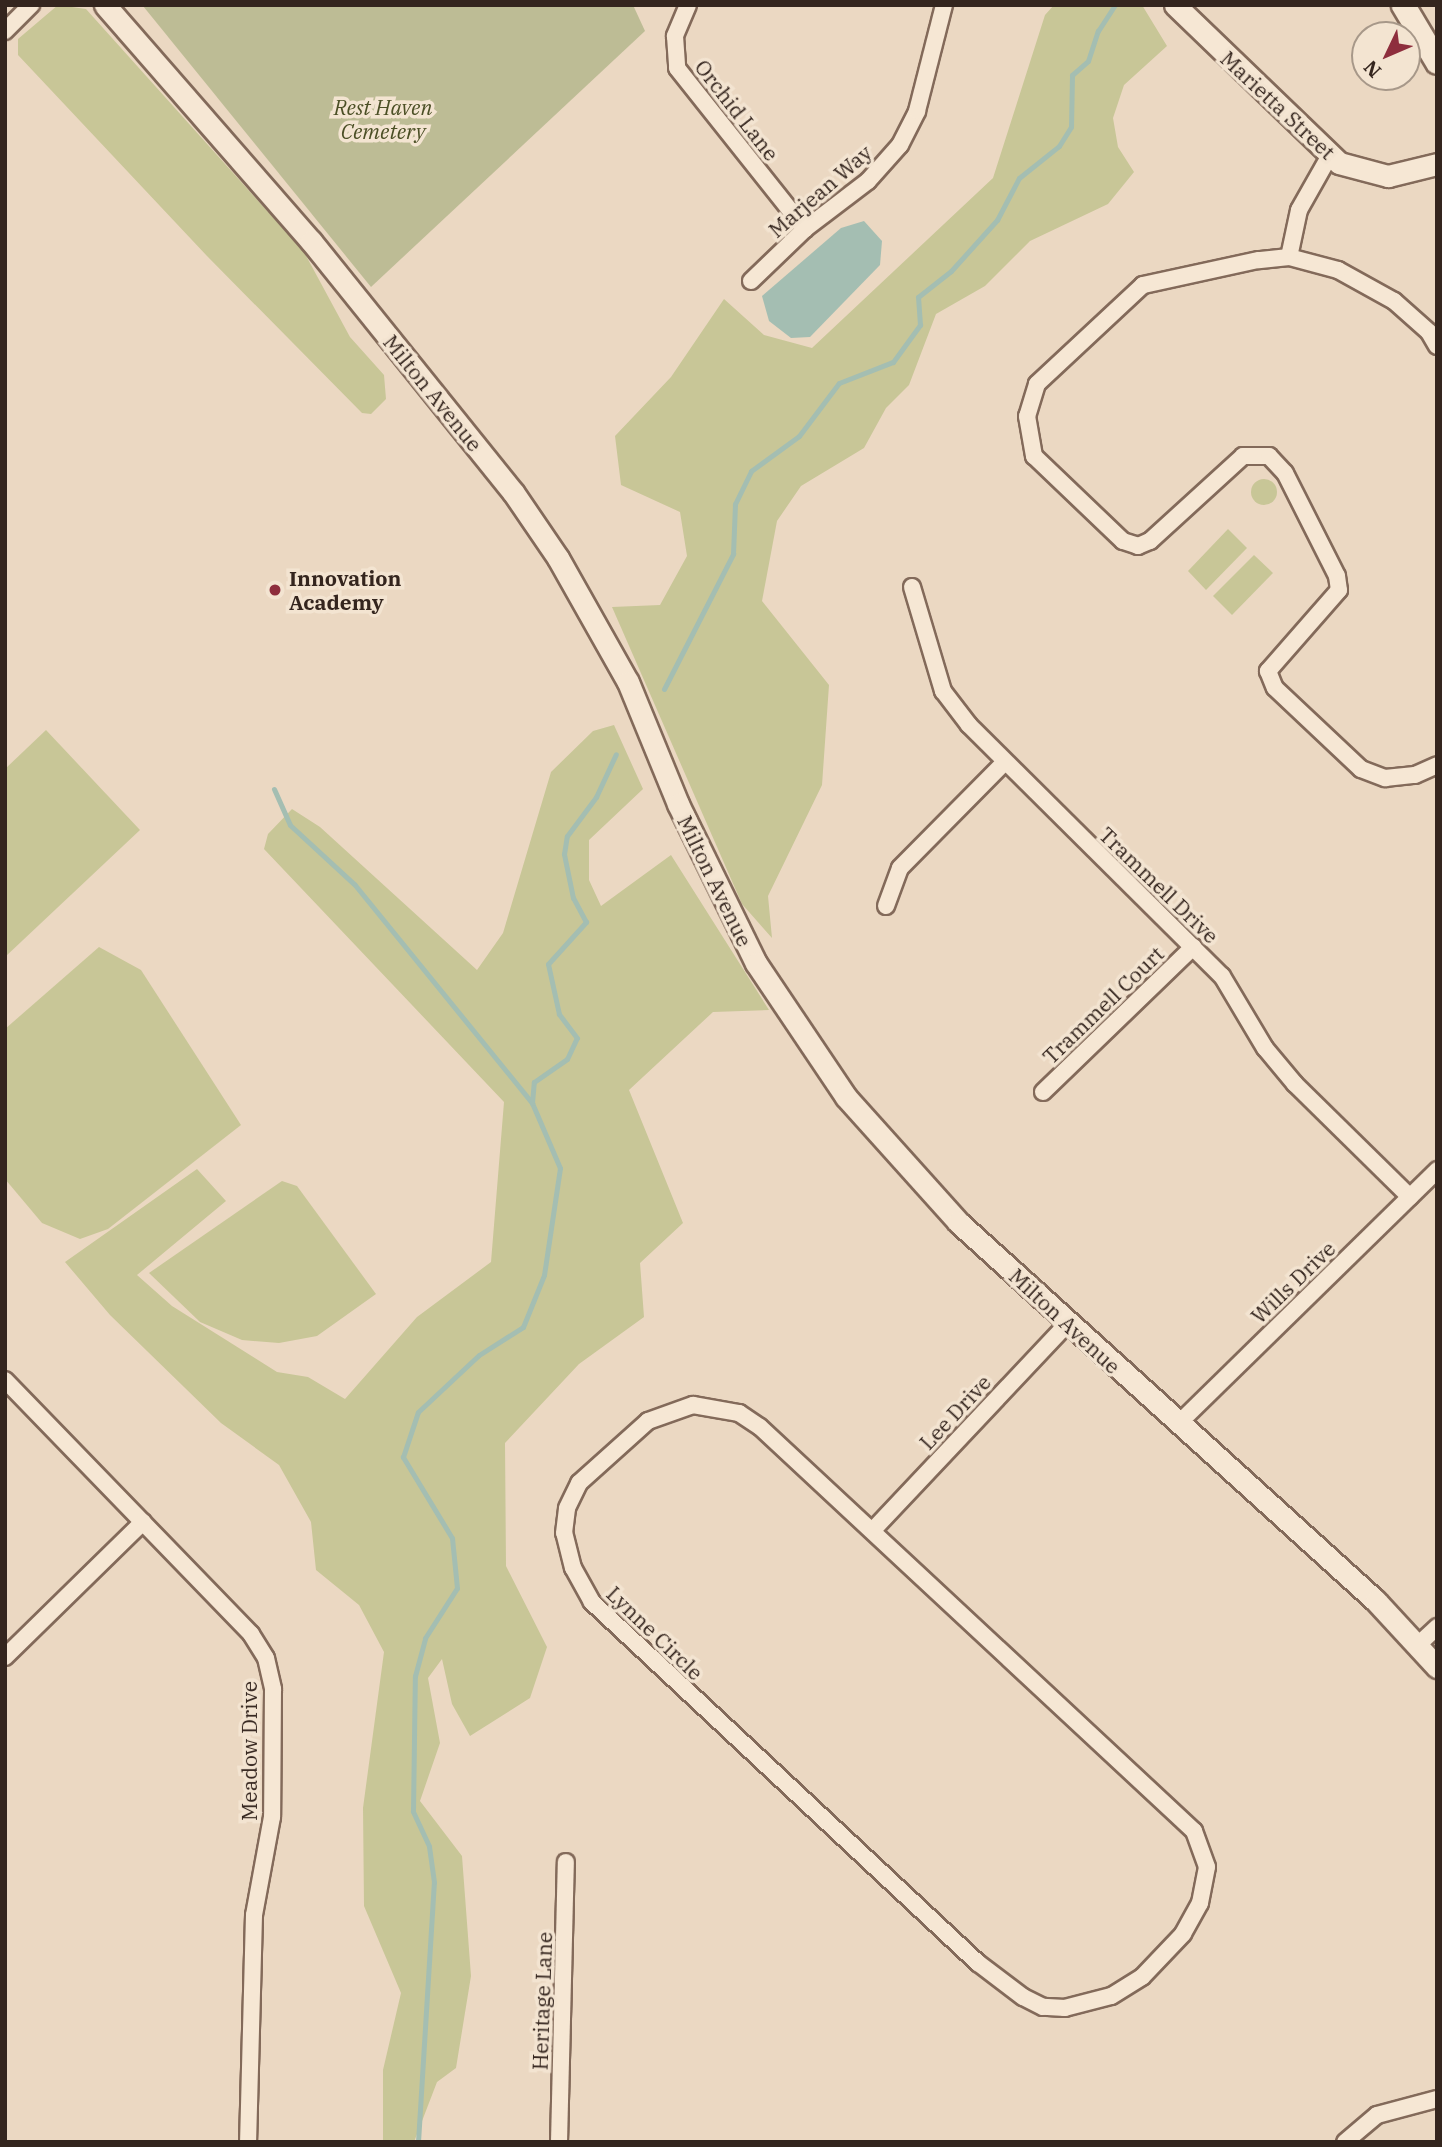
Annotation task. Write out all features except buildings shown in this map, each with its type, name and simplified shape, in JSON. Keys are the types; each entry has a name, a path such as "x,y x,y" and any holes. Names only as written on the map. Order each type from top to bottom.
{"main road":[{"path":"1403,5 1437,62"}],"street":[{"path":"5,31 31,5"},
{"name":"Milton Avenue","path":"105,5 311,241 513,492 558,558 628,682 678,804 744,941 846,1097 923,1186 1067,1324 1419,1644 1437,1667"},
{"name":"Orchid Lane","path":"688,5 675,36 677,68 805,229"},
{"name":"Marjean Way","path":"751,281 805,229 844,202 900,145 917,111 944,5"},
{"name":"Marietta Street","path":"1175,5 1329,157 1378,175 1414,173 1437,164"},
{"path":"1289,257 1298,210 1329,157"},
{"path":"1437,346 1429,332 1374,287 1289,257 1143,285 1126,298 1037,384 1027,416 1034,456 1123,541 1138,546 1150,541 1243,456 1269,456 1285,473 1338,576 1339,590 1268,671 1275,688 1360,769 1385,778 1415,775 1437,765"},
{"name":"Trammell Drive","path":"912,587 943,691 1003,764 1193,947 1237,995 1265,1048 1295,1084 1410,1197"},
{"path":"886,906 900,867 1003,764"},
{"name":"Trammell Court","path":"1043,1093 1193,947"},
{"name":"Wills Drive","path":"1178,1424 1437,1170"},
{"name":"Lee Drive","path":"873,1530 1067,1324"},
{"name":"Meadow Drive","path":"5,1380 250,1634 271,1674 272,1816 254,1915 248,2142"},
{"name":"Lynne Circle","path":"693,1405 739,1413 760,1427 873,1530 1194,1831 1207,1867 1193,1920 1142,1977 1111,1996 1065,2008 1043,2007 978,1963 609,1621 573,1568 564,1533 567,1508 590,1471 648,1421 693,1405"},
{"path":"5,1657 143,1522"},
{"path":"1419,1644 1437,1627"},
{"name":"Heritage Lane","path":"559,2142 566,1862"},
{"path":"1345,2142 1377,2115 1437,2099"}],"shaded area":[{"path":"58,5 86,9 304,252 350,337 384,375 386,399 371,414 362,413 207,256 18,55 18,39"},
{"path":"1054,5 1142,5 1167,46 1124,85 1113,118 1118,147 1134,172 1108,204 1030,241 985,286 936,314 909,385 886,408 864,448 801,486 777,521 762,601 829,685 822,785 768,896 772,938 742,904 612,607 660,605 687,556 680,512 621,485 615,436 671,377 724,299 764,335 812,348 993,178 1045,15"},
{"path":"864,221 882,241 880,265 810,337 791,338 769,321 762,296 841,228"},
{"path":"1264,479 1274,482 1277,492 1274,502 1264,505 1254,502 1251,492 1254,482"},
{"path":"1228,529 1247,548 1206,590 1188,571"},
{"path":"1254,555 1273,573 1232,615 1213,596"},
{"path":"614,725 643,789 589,840 589,880 601,906 671,855 769,1010 713,1012 629,1090 683,1223 640,1263 644,1317 579,1364 505,1443 506,1566 547,1647 530,1698 470,1736 452,1704 442,1659 428,1678 440,1743 420,1801 462,1856 471,1976 456,2068 437,2082 414,2142 383,2142 383,2070 401,1993 364,1906 363,1808 384,1652 359,1605 316,1570 311,1522 279,1465 221,1423 110,1315 65,1262 197,1169 226,1201 137,1275 172,1306 277,1372 308,1377 345,1399 417,1317 491,1262 504,1102 264,849 268,834 292,809 320,827 477,970 503,933 551,772 593,731"},
{"path":"46,730 140,830 5,957 5,769"},
{"path":"99,947 141,970 241,1125 108,1229 80,1239 42,1223 5,1179 5,1029"},
{"path":"282,1181 297,1186 376,1294 317,1336 279,1343 242,1340 200,1322 149,1273"}],"green space":[{"name":"Rest Haven Cemetery","path":"633,5 645,31 371,287 143,6"}],"waterway":[{"path":"664,689 733,554 735,504 751,471 799,436 839,383 893,362 920,325 918,297 951,271 997,220 1019,178 1059,146 1071,127 1072,75 1088,61 1098,31 1115,5"},
{"path":"418,2142 434,1882 429,1846 413,1811 415,1676 425,1638 457,1588 452,1538 403,1457 418,1412 479,1355 523,1327 544,1275 560,1168 532,1103 534,1082 567,1059 577,1038 559,1014 548,964 586,922 573,898 564,854 567,836 596,797 616,754"},
{"path":"274,789 290,825 355,885 532,1103"}],"place":[{"name":"Innovation Academy","path":"275,590"}]}
